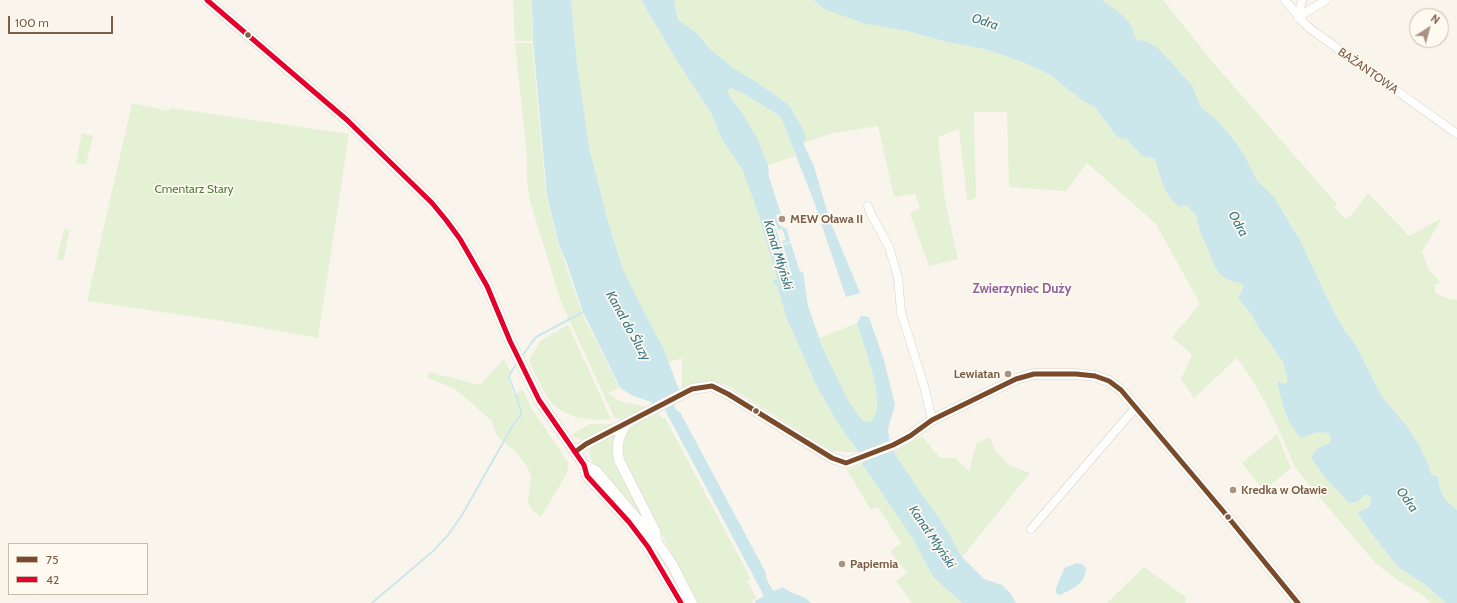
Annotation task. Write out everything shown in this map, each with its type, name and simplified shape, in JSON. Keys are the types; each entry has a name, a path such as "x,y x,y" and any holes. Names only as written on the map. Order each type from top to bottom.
{"street":[{"path":"207,0 347,120 432,203 460,238 487,286 510,341 539,400 584,465 587,476 629,522 672,564 692,603"},
{"name":"BAŻANTOWA","path":"1285,0 1305,24 1337,50 1457,134"},
{"path":"1298,17 1302,0"},
{"path":"1298,17 1326,0"},
{"path":"868,206 889,247 898,278 902,312 925,389 932,420"},
{"path":"575,452 586,444 692,390 712,386 728,394 832,458 846,463 893,445 910,436 932,420 1016,379 1034,374 1052,373 1095,376 1109,381 1121,390 1298,603"},
{"path":"1031,529 1136,407"},
{"path":"626,424 617,443 619,460 655,531 652,544 681,603"}],"green space":[{"path":"513,0 532,0 533,41 521,41 519,39 519,41 515,41"},
{"path":"571,0 641,0 677,61 711,113 722,140 742,169 757,210 777,279 772,281 777,286 787,319 817,387 858,452 832,451 727,385 714,382 699,382 682,389 682,358 669,362 663,347 622,267 607,218 590,151 577,64"},
{"path":"674,0 813,0 824,9 947,42 988,50 1025,63 1050,75 1083,101 1094,105 1117,137 1127,139 1142,156 1155,159 1164,186 1171,199 1181,207 1184,205 1188,207 1197,217 1199,229 1217,271 1225,278 1240,283 1244,286 1239,298 1253,316 1257,325 1283,362 1287,377 1287,383 1283,385 1285,399 1290,421 1293,427 1302,438 1323,432 1330,434 1331,442 1316,449 1311,458 1328,481 1349,503 1357,502 1365,495 1369,495 1371,500 1370,506 1357,513 1398,567 1427,586 1446,603 1431,603 1424,596 1399,581 1376,564 1295,468 1277,425 1255,384 1237,358 1194,398 1181,379 1192,355 1172,337 1200,304 1156,224 1087,163 1066,191 1009,187 1007,112 974,112 976,197 971,201 967,199 959,129 938,137 945,201 958,259 929,266 910,213 920,208 915,194 894,197 878,126 833,133 803,143 804,131 789,105 732,67 709,48 697,33 678,20"},
{"path":"1102,0 1163,0 1215,65 1337,204 1334,207 1346,219 1352,214 1368,193 1409,236 1442,218 1422,252 1429,270 1441,283 1435,284 1435,293 1449,299 1457,300 1457,510 1448,503 1443,496 1438,477 1431,474 1429,466 1419,445 1406,425 1382,397 1356,345 1345,331 1333,310 1299,238 1284,212 1256,181 1245,156 1234,140 1219,122 1200,106 1192,85 1158,48 1146,41 1138,40 1134,36 1131,26 1127,21 1117,11"},
{"path":"515,43 532,43 546,195 558,243 582,313 619,388 608,393 620,401 646,407 626,418 622,419 614,417 561,302 530,201"},
{"path":"731,88 746,95 781,117 796,156 768,165 750,127 727,91"},
{"name":"Cmentarz Stary","path":"132,103 168,111 172,108 349,134 318,338 229,322 87,301"},
{"path":"82,133 93,136 86,165 76,163"},
{"path":"64,229 70,230 63,261 57,259"},
{"path":"857,323 877,389 878,402 876,413 871,422 863,421 848,400 819,338"},
{"path":"568,325 611,419 597,420 567,414 555,406 547,397 534,371 529,360 540,341"},
{"path":"504,359 510,371 508,379 514,396 522,389 532,409 569,464 566,475 541,517 533,511 528,503 531,477 527,467 517,453 497,436 492,421 455,389 428,378 429,372 480,385"},
{"path":"658,413 663,419 665,418 751,579 747,581 756,597 752,603 698,603 623,463 621,441 628,429"},
{"path":"590,424 614,424 585,441 571,435"},
{"path":"613,434 616,437 649,527 590,458 590,449 600,440"},
{"path":"1277,434 1291,468 1264,491 1242,463"},
{"path":"922,436 940,458 955,458 969,471 976,444 990,437 995,450 1009,465 1030,473 962,557 944,525 893,452"},
{"path":"862,464 913,539 933,577 962,603 912,603 896,581 907,573 890,551 901,543 878,507 871,510 847,470"},
{"path":"1144,567 1186,597 1185,603 1107,603"}],"water":[{"name":"Kanał do Śluzy","path":"532,0 571,0 577,64 590,151 607,218 622,267 663,347 679,390 669,397 677,411 680,412 766,573 767,580 771,587 774,591 783,587 811,603 755,603 755,601 764,596 666,412 659,401 653,405 649,401 633,396 620,388 583,312 559,245 547,196 533,41"},
{"name":"Kanał Młyński","path":"641,0 674,0 678,20 697,33 709,48 732,67 789,105 804,131 806,138 803,143 814,166 829,218 860,293 846,297 814,202 781,117 746,95 731,88 727,91 757,138 768,165 769,177 781,214 776,215 779,225 787,229 790,242 783,244 782,241 786,239 782,229 778,230 775,222 774,223 790,274 792,275 783,245 791,243 800,272 803,271 808,306 822,346 848,400 863,421 871,422 876,413 876,389 869,360 857,323 861,316 869,317 884,360 895,405 888,429 890,447 944,525 962,557 984,579 1002,585 1011,594 1016,603 962,603 933,577 913,539 862,464 863,458 839,425 817,387 787,319 777,286 772,281 777,279 757,210 742,169 722,140 711,113 677,61"},
{"name":"Odra","path":"813,0 1102,0 1127,20 1131,25 1134,36 1138,40 1146,41 1158,48 1192,85 1200,106 1219,122 1234,140 1245,156 1257,181 1274,197 1299,238 1333,310 1345,331 1356,345 1382,397 1406,425 1419,445 1429,466 1431,474 1438,477 1443,496 1457,510 1457,603 1446,603 1427,586 1398,567 1357,513 1370,506 1371,500 1369,495 1365,495 1357,502 1349,503 1328,481 1311,458 1316,449 1331,442 1330,434 1323,432 1316,433 1302,438 1288,420 1277,382 1279,381 1283,384 1287,383 1283,362 1257,325 1253,316 1238,298 1244,286 1240,283 1225,278 1216,269 1199,229 1197,217 1188,207 1184,205 1181,207 1176,204 1167,193 1155,159 1142,156 1127,139 1117,137 1094,106 1083,101 1050,75 1025,63 988,50 947,42 907,31 866,24 824,9"},
{"path":"1077,563 1082,564 1086,568 1084,578 1074,588 1060,595 1056,593 1056,588 1064,569"}],"waterway":[{"path":"522,356 536,337 585,311"},
{"path":"372,603 433,551 448,535 462,515 513,425 521,415 521,410 509,377 517,363"}],"transit line":[{"name":"42","path":"207,0 347,120 432,203 446,220 460,239 487,286 510,341 539,400 584,465 587,476 629,522 648,547 681,603"},
{"name":"75","path":"575,452 586,444 692,389 712,386 728,394 832,458 846,463 893,445 910,436 932,420 1016,379 1034,374 1076,374 1095,376 1109,381 1121,390 1298,603"}],"place":[{"name":"MEW Oława II","path":"782,219"},
{"name":"Lewiatan","path":"1008,374"},
{"name":"Kredka w Oławie","path":"1233,490"},
{"name":"Papiernia","path":"842,564"}],"district":[{"name":"Zwierzyniec Duży","path":"1022,289"}]}
